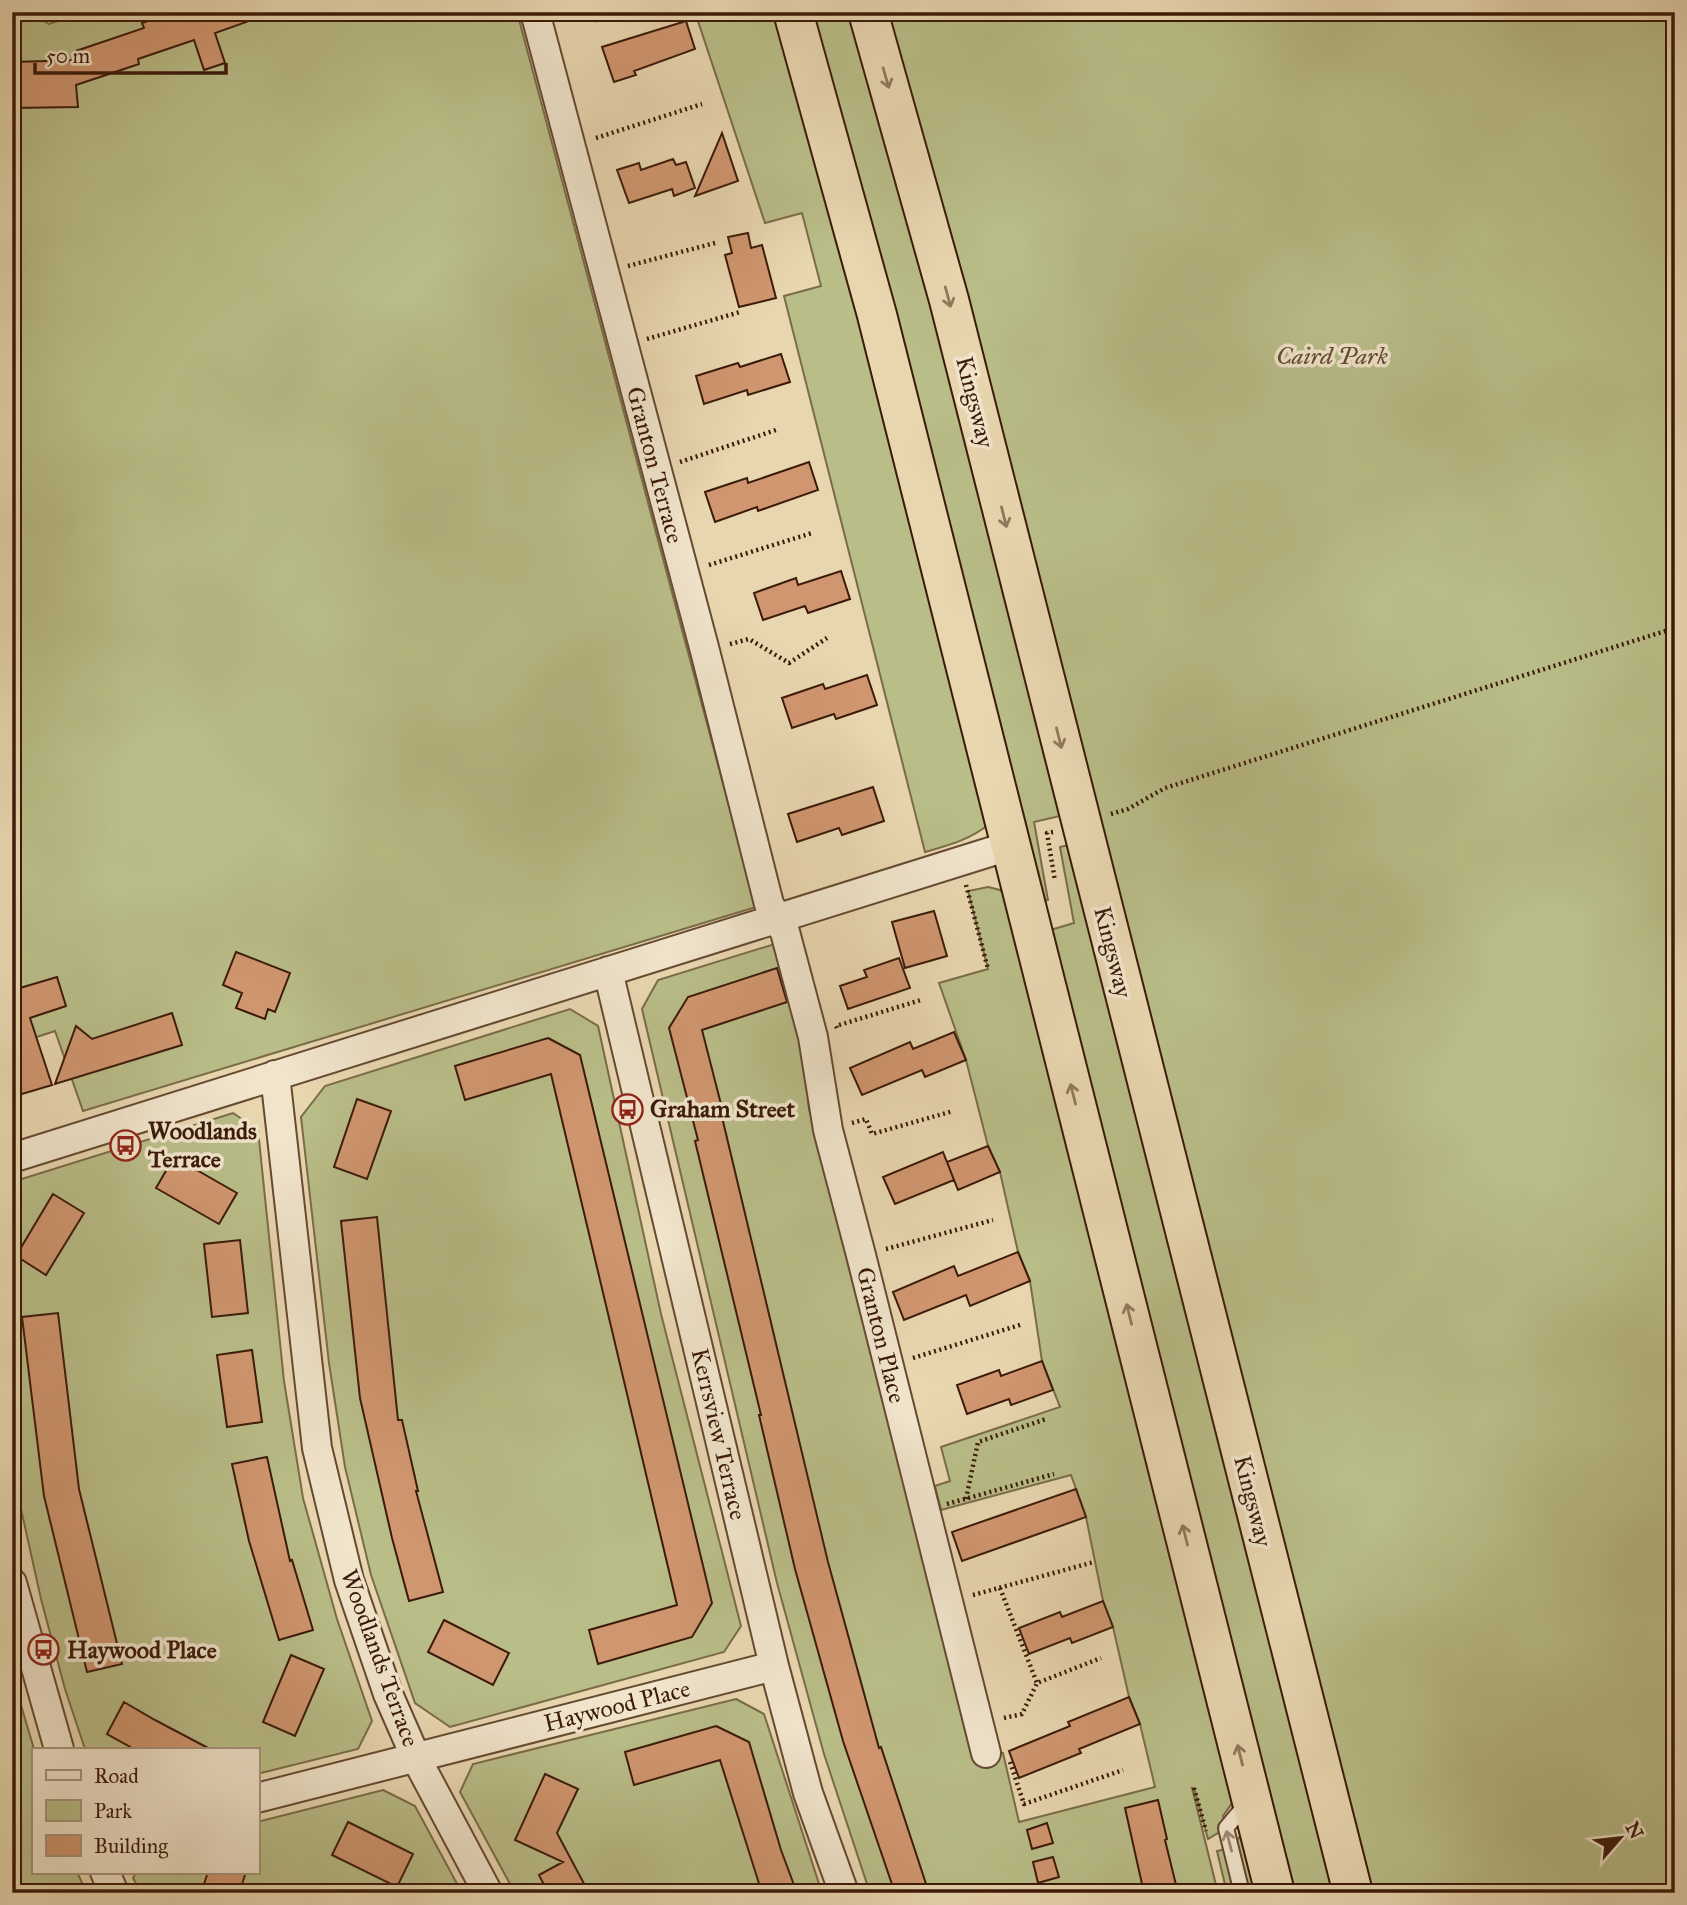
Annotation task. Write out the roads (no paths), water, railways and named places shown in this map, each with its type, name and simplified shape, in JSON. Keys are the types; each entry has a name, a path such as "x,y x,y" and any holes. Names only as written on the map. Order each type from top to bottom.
{"highway":[{"path":"793,12 877,315 1275,1893"},
{"name":"Kingsway","path":"868,12 949,300 1353,1893"}],"street":[{"name":"Granton Terrace","path":"535,12 705,651 769,904 777,917"},
{"path":"12,1158 1009,846"},
{"name":"Granton Place","path":"777,917 785,932 813,1037 828,1130 978,1724 997,1756"},
{"name":"Kerrsview Terrace","path":"608,971 774,1666 808,1793 844,1893"},
{"name":"Woodlands Terrace","path":"275,1075 317,1448 349,1580 388,1695 416,1758 488,1893"},
{"path":"12,1583 58,1748"},
{"name":"Haywood Place","path":"259,1797 774,1666"},
{"path":"106,1874 114,1893"}],"lane":[{"path":"1242,1893 1226,1828 1251,1798"}],"place":[{"name":"Graham Street","path":"627,1109"},
{"name":"Woodlands Terrace","path":"125,1145"},
{"name":"Haywood Place","path":"44,1650"}],"park label":[{"name":"Caird Park","path":"1332,356"}]}
